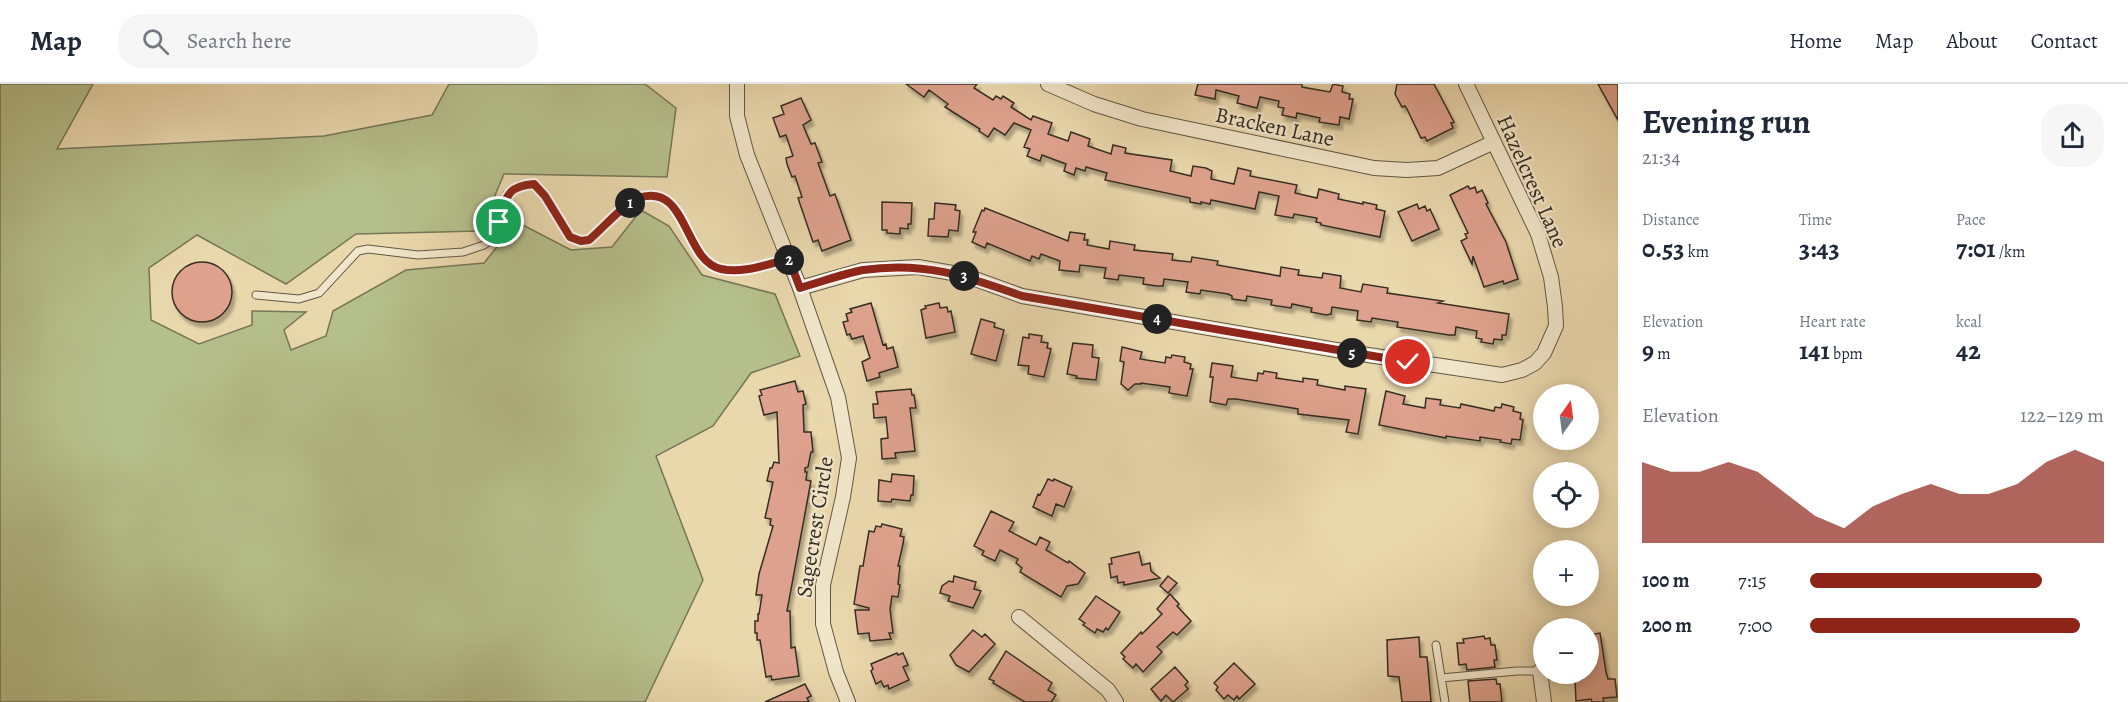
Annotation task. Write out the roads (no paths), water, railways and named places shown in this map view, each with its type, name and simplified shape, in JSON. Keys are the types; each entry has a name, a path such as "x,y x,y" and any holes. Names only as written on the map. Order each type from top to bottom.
{"street":[{"name":"Sagecrest Circle","path":"737,84 737,116 747,155 800,288 838,397 849,458 843,497 823,585 823,624 836,672 848,702"},
{"name":"Bracken Lane","path":"1048,84 1094,104 1142,119 1374,168 1407,171 1437,168 1494,142"},
{"name":"Hazelcrest Lane","path":"800,288 862,270 918,267 963,275 1022,296 1468,371 1502,375 1522,370 1535,363 1544,353 1556,326 1551,277 1538,234 1466,84"},
{"path":"1019,617 1108,690 1116,702"},
{"path":"1542,684 1544,702"}],"lane":[{"path":"256,295 298,299 319,293 358,251 368,249 418,255 463,252 484,245 493,238 507,194 520,185 534,184 545,196 570,237 581,241 589,240 636,198 653,195 670,202 701,254 711,265 736,271 789,259"},
{"path":"1436,645 1445,702"},
{"path":"1441,678 1517,670 1533,671"}]}
